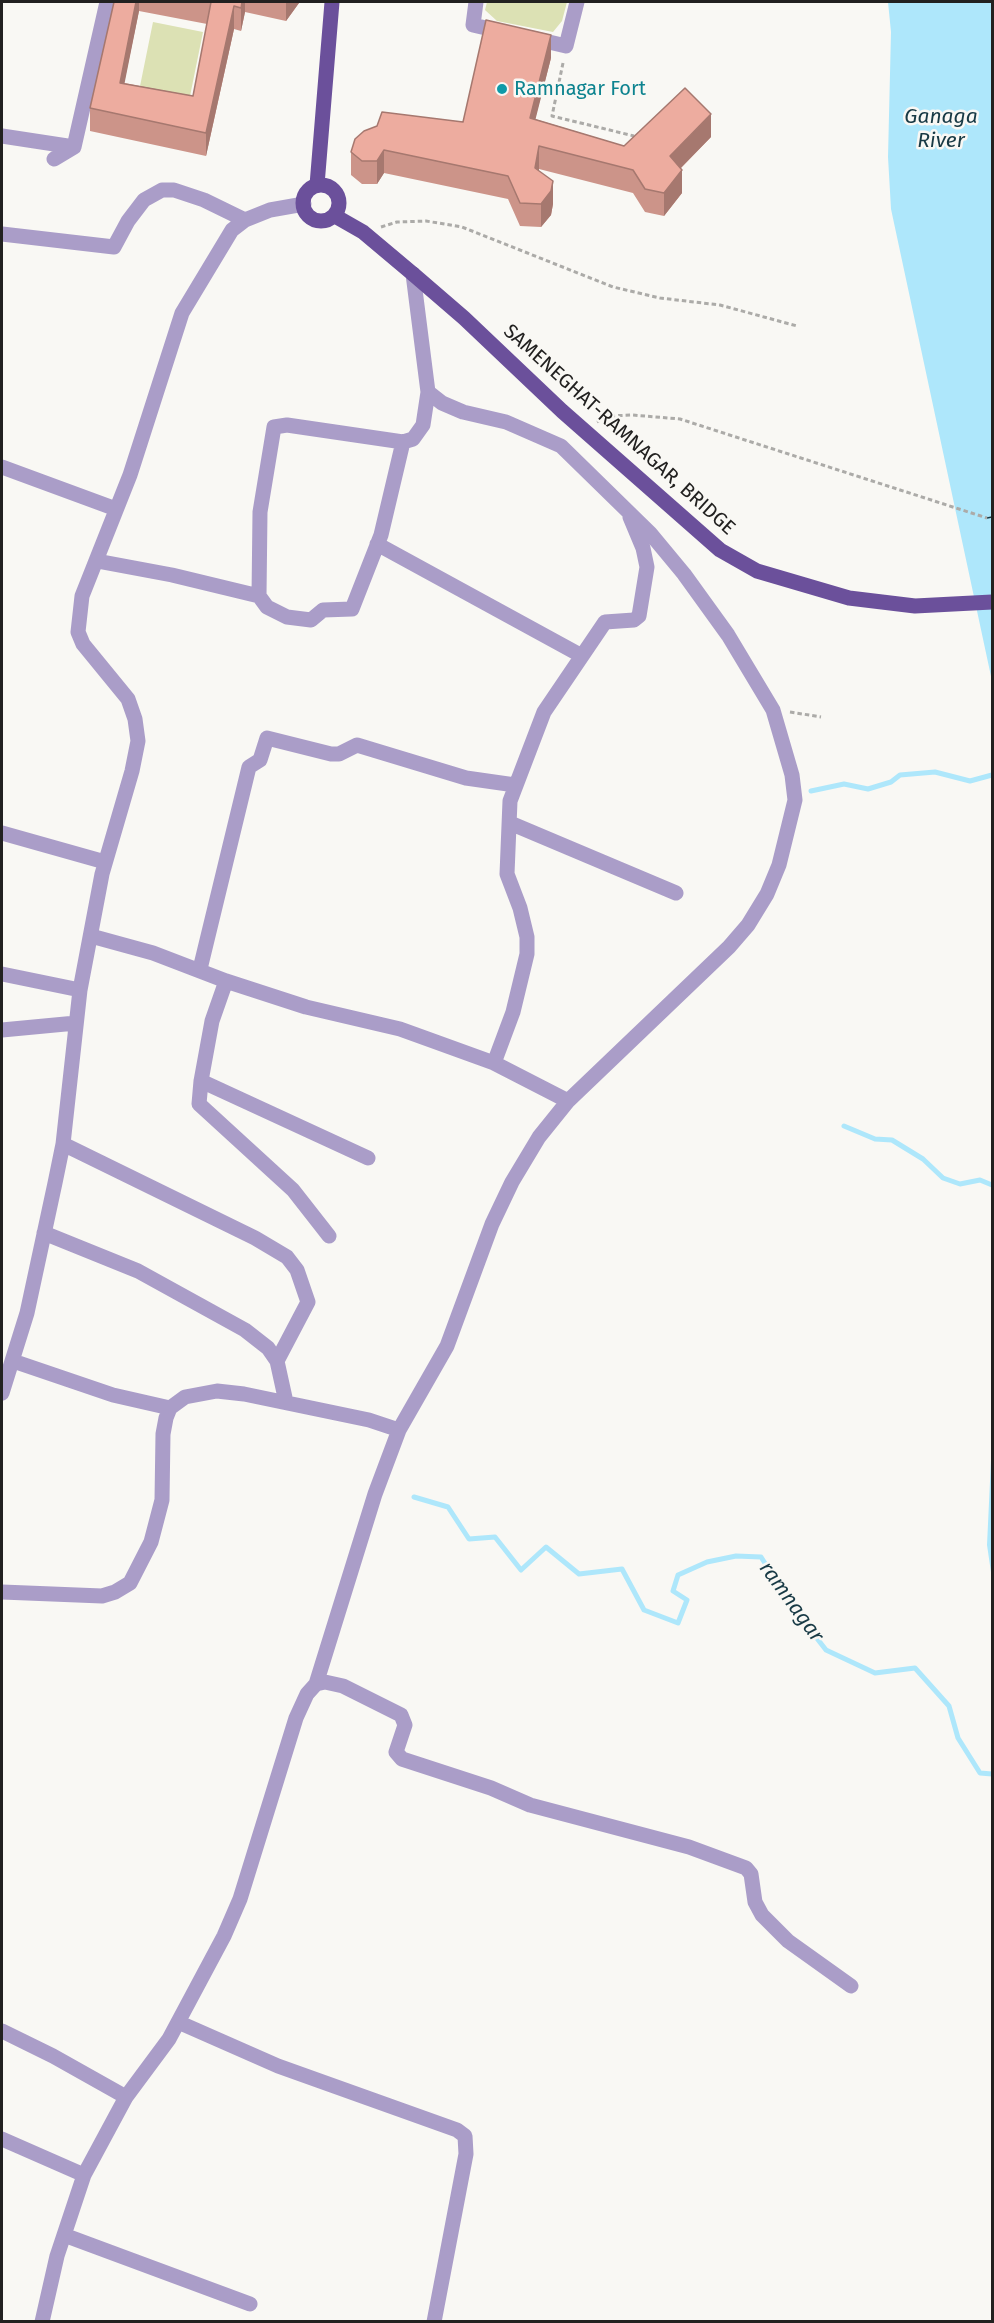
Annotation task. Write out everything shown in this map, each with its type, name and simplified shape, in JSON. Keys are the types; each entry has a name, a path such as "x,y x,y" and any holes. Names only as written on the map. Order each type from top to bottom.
{"main road":[{"path":"317,185 332,2"},
{"path":"317,185 326,185 334,190 339,198 339,208 335,216 326,220 316,220 308,216 304,204 308,190 317,185"},
{"name":"SAMENEGHAT-RAMNAGAR, BRIDGE","path":"335,216 363,232 464,318 562,411 720,550 757,571 849,598 915,606 993,602"}],"street":[{"path":"54,159 74,147 107,2"},
{"path":"476,2 473,25 566,46 577,2"},
{"path":"2,136 74,147"},
{"path":"2,234 114,246 128,221 144,200 162,190 174,190 204,200 245,220"},
{"path":"2,1393 27,1313 63,1144 80,990 105,862 132,771 138,741 135,719 128,699 83,644 78,632 82,596 116,509 182,313 232,230 245,220 270,210 304,204"},
{"path":"402,442 389,506 354,606 349,610 323,610 310,620 287,617 267,607 259,596 260,512 272,434 276,425 402,442 413,439 423,425 428,392 413,274"},
{"path":"42,2322 42,2313 64,2235 84,2175 126,2097 178,2022 202,1981 240,1899 296,1718 307,1694 316,1684 375,1494 399,1430 447,1346 492,1224 512,1182 538,1137 568,1101 729,947 748,925 767,894 788,833 795,800 792,775 773,710 728,635 684,574 626,508 561,446 506,422 442,403 428,392"},
{"path":"2,467 116,509"},
{"path":"494,1064 516,1002 527,954 527,937 520,908 507,874 509,809 515,785 544,712 605,622 626,622 639,616 646,567 643,548 626,508"},
{"path":"377,544 582,656"},
{"path":"97,561 259,596"},
{"path":"200,969 249,767 260,760 267,738 331,754 339,754 357,745 466,777 515,785"},
{"path":"510,823 676,892"},
{"path":"2,833 105,862"},
{"path":"91,936 200,969 226,981 306,1007 400,1029 494,1064 568,1101"},
{"path":"2,975 80,990"},
{"path":"226,981 212,1021 198,1098 201,1107 293,1190 329,1236"},
{"path":"2,1030 76,1023"},
{"path":"201,1081 368,1158"},
{"path":"63,1144 255,1238 286,1257 297,1270 308,1302 277,1361"},
{"path":"44,1233 138,1271 245,1330 268,1347 277,1361 286,1402"},
{"path":"8,1368 170,1408 197,1393 217,1391 286,1402 399,1430"},
{"path":"2,1592 102,1596 115,1592 130,1583 151,1542 162,1500 162,1434 170,1408"},
{"path":"316,1684 325,1682 343,1686 401,1715 405,1725 396,1752 402,1759 491,1788 530,1805 689,1847 746,1868 751,1874 755,1902 762,1915 788,1941 851,1986"},
{"path":"178,2022 278,2066 457,2130 465,2136 466,2154 434,2322"},
{"path":"2,2031 53,2056 126,2097"},
{"path":"2,2139 84,2175"},
{"path":"64,2235 250,2304"}],"path":[{"path":"566,46 552,116 634,136"},
{"path":"363,232 397,222 426,221 462,227 613,287 660,298 720,305 797,326"},
{"path":"589,425 609,416 621,415 680,419 987,518"},
{"path":"773,710 821,717"}],"green space":[{"path":"487,2 567,2 562,21 553,32 497,21 485,10"},
{"path":"153,22 203,32 187,111 137,101"}],"water":[{"name":"Ganaga River","path":"888,2 992,2 992,681 891,209 888,157 891,32"},
{"path":"992,1439 992,1579 987,1545"}],"building":[{"path":"114,2 136,2 120,83 193,96 211,2 242,2 241,8 234,6 206,133 90,108"},
{"path":"486,20 551,35 530,118 624,146 685,88 711,114 670,156 682,170 664,193 645,189 633,170 539,146 535,168 553,181 551,191 541,204 520,203 508,176 384,150 377,161 362,161 351,152 355,139 364,131 377,126 382,112 463,122"}],"waterway":[{"name":"ramnagar","path":"811,791 844,784 868,789 891,782 900,775 935,772 970,781 992,775"},
{"name":"ramnagar","path":"844,1126 875,1139 892,1140 923,1159 943,1178 960,1184 980,1180 992,1185"},
{"name":"ramnagar","path":"414,1497 448,1507 469,1539 495,1537 521,1570 546,1547 579,1574 622,1569 644,1610 678,1623 687,1600 673,1591 678,1575 707,1562 736,1556 761,1557 795,1610 826,1650 875,1673 915,1668 949,1706 958,1738 980,1773 992,1774"}],"ferry route":[{"path":"987,518 992,517"}],"place":[{"name":"Ramnagar Fort","path":"502,89"}]}
